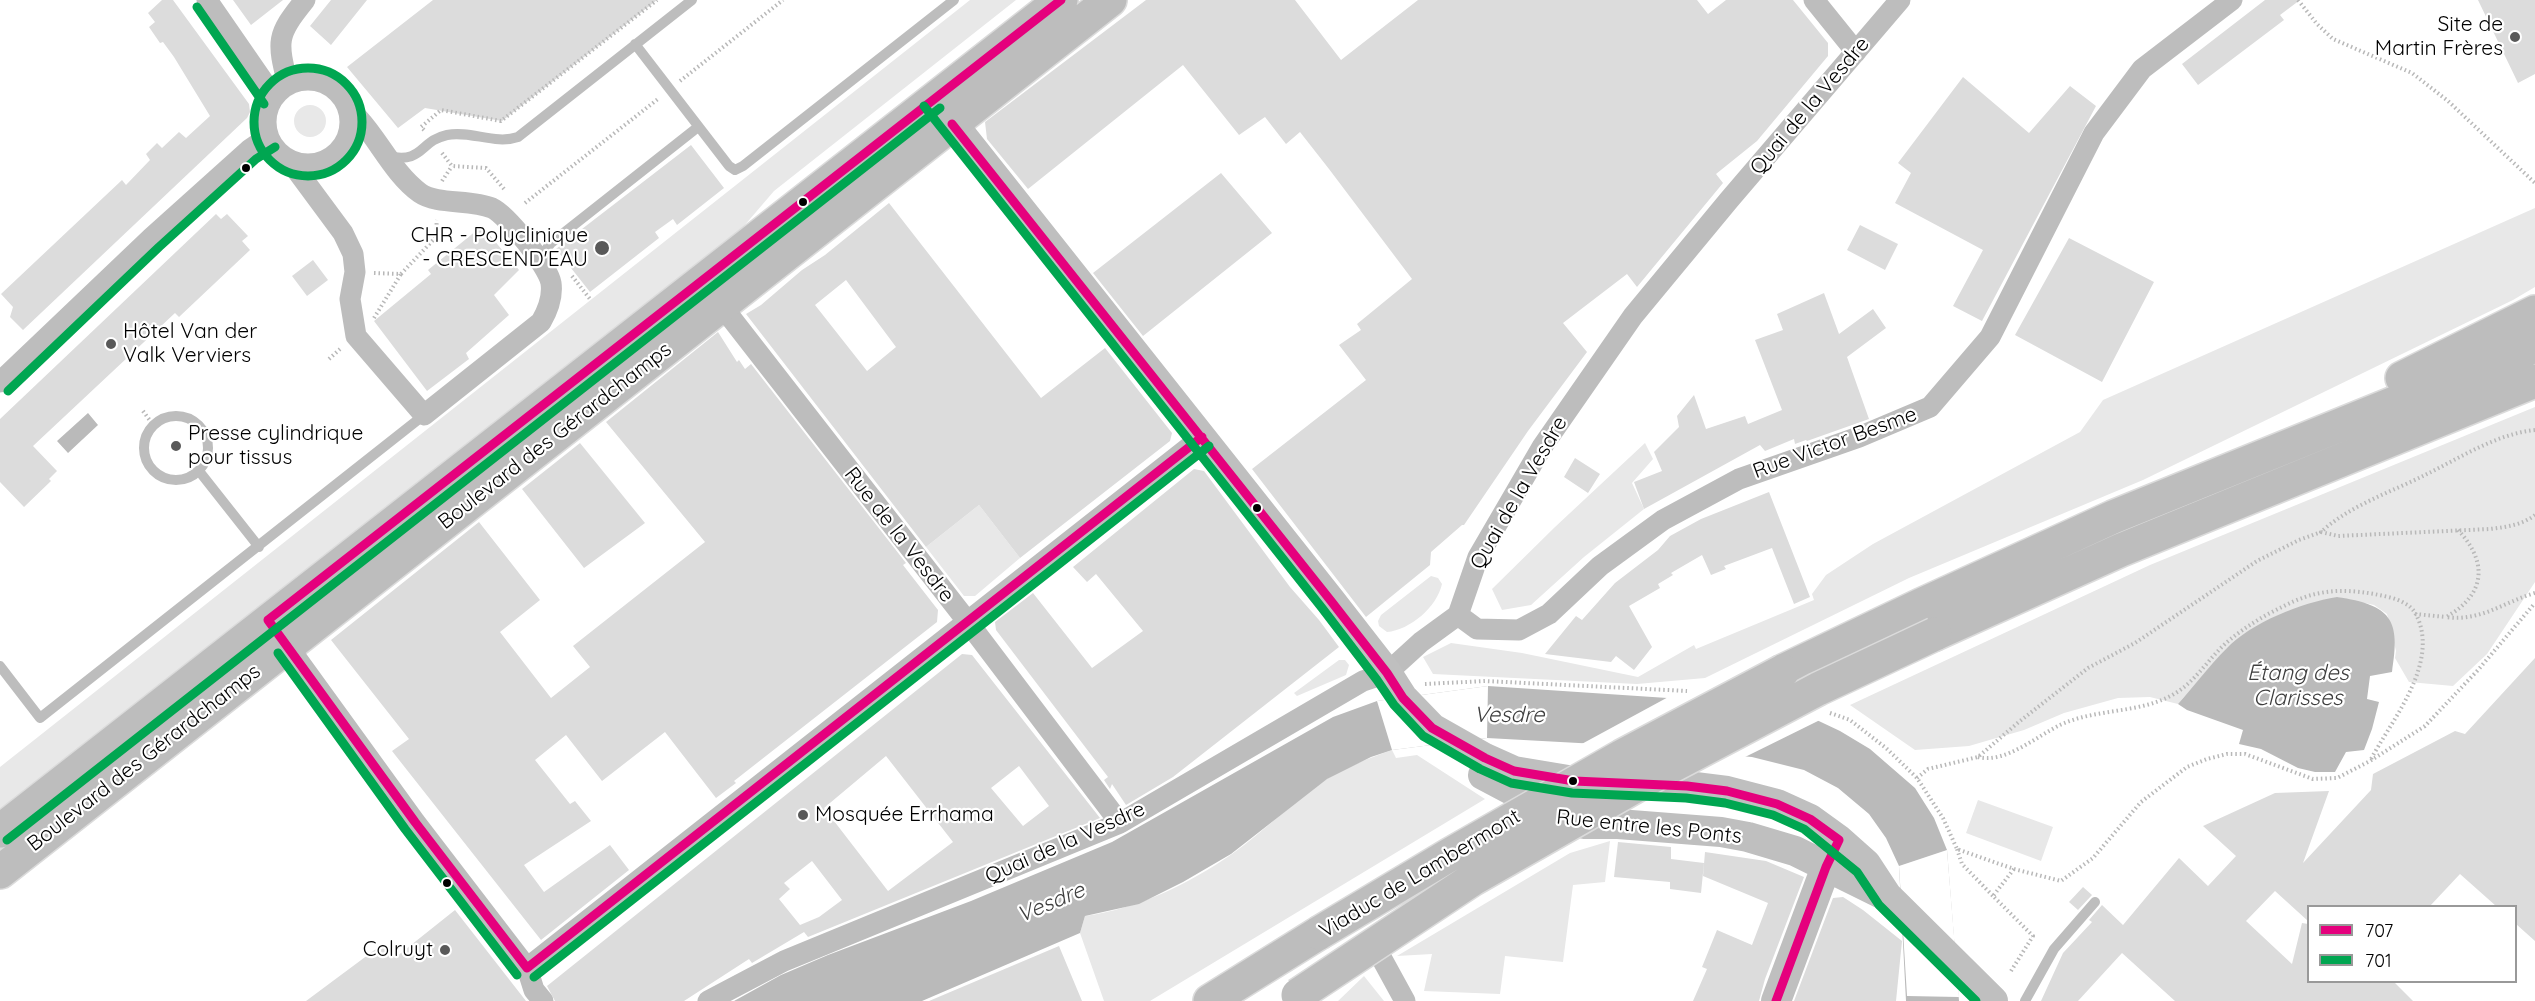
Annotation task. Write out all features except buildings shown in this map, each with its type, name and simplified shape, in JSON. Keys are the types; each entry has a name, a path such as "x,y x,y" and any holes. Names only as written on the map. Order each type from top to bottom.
{"highway":[{"name":"Boulevard des Gérardchamps","path":"0,872 721,305 943,112 1061,0"},
{"name":"Boulevard des Gérardchamps","path":"0,831 268,620 943,112 1110,0"},
{"path":"2230,469 2410,374 2535,312"},
{"path":"2230,469 2535,346"},
{"name":"Viaduc de Lambermont","path":"1293,998 1473,879 1654,775 1818,689 2121,550 2535,381"},
{"name":"Viaduc de Lambermont","path":"1210,1001 1451,854 1622,756 1783,671 2113,517 2230,469"}],"street":[{"path":"207,0 281,91"},
{"path":"305,0 288,21 281,37 281,91 266,117 268,137 273,146 289,160 343,233 352,254 355,272 350,299 356,336 424,415 541,322 547,312 552,291 551,281 506,218 494,209 423,195 409,184 359,118 350,114"},
{"path":"1814,0 1856,52"},
{"name":"Quai de la Vesdre","path":"708,1001 784,961 1120,823 1323,703 1363,681 1387,673 1421,642 1458,615 1478,557 1557,424 1633,316 1900,0"},
{"name":"Rue Victor Besme","path":"1458,615 1477,629 1519,630 1549,614 1600,566 1663,520 1739,479 1859,437 1930,407 1990,338 2094,133 2142,69 2232,0"},
{"path":"281,91 305,80 327,84 346,102 350,114 348,138 334,156 312,165 289,160"},
{"name":"Rue entre les Ponts","path":"943,112 1202,437 1387,673 1403,698 1470,768 1518,793 1543,816 1585,824 1618,824 1721,832 1748,837 1795,850 1894,904"},
{"path":"0,382 200,193 249,150 268,137"},
{"name":"Rue de la Vesdre","path":"721,305 967,621 1120,823"},
{"path":"527,968 1202,437"},
{"path":"268,620 416,822 527,968 534,990 543,1001"},
{"name":"Rue entre les Ponts","path":"1442,738 1505,767 1524,773 1574,782 1687,786 1727,791 1777,804 1810,819 1866,864 1894,904 1993,1001"},
{"path":"1776,1001 1826,867 1839,840"},
{"path":"1382,959 1405,1001"}],"lane":[{"path":"387,156 402,159 413,157 433,141 449,135 507,140 524,134 692,0"},
{"path":"635,44 729,166 738,169 954,0"},
{"path":"538,260 551,243 698,127"},
{"path":"0,666 40,718 260,547 424,415"},
{"path":"179,416 197,424 207,440 208,450 207,458 199,471 180,480 170,480 152,470 144,450 145,440 154,426 168,417 179,416"},
{"path":"199,471 260,547"},
{"path":"2025,1001 2054,949 2096,902"}],"path":[{"path":"525,203 783,0"},
{"path":"2298,0 2317,24 2333,39 2412,73 2448,101 2535,183"},
{"path":"356,336 369,326 401,274 435,238"},
{"path":"355,272 401,274"},
{"path":"143,411 154,426"},
{"path":"1978,757 2012,727 2088,668 2135,643 2257,561 2321,532 2334,520 2503,437 2535,430"},
{"path":"2321,532 2338,536 2509,527 2528,520 2535,514"},
{"path":"2446,617 2459,610 2478,587 2478,562 2467,539 2458,529"},
{"path":"1917,778 1928,769 1978,757 1987,759 2008,753 2062,724 2173,695 2188,684 2232,638 2283,606 2302,598 2348,589 2403,602 2415,614 2422,633 2423,648 2420,669 2370,761"},
{"path":"2415,614 2460,619 2476,617 2535,593"},
{"path":"1957,849 2014,869 2061,881 2093,858 2141,802 2187,767 2207,759 2227,754 2245,754 2313,779 2337,778 2370,761 2425,726 2478,670 2535,603"},
{"path":"1387,673 1429,686 1485,681 1625,688"},
{"path":"1850,720 1886,748 1917,778 1943,818 1962,864 2033,936 2011,971"},
{"path":"1993,896 2014,869"}],"shaded area":[{"path":"970,0 1016,0 774,191 744,226 0,809 0,767"},
{"path":"310,105 321,110 326,121 321,132 310,137 299,132 294,121 299,110"},
{"path":"2535,208 2535,287 2513,300 2143,480 1909,578 1705,678 1637,684 1433,674 1423,657 1451,643 1522,653 1638,677 1694,645 1696,649 1814,600 1812,594 1826,575 1873,544 2080,432 2103,400"},
{"path":"2535,407 2535,582 2487,654 2453,686 2409,682 2395,658 2396,651 2387,614 2374,605 2337,597 2226,649 2178,704 2150,697 2118,698 2064,713 2024,730 1969,746 1915,750 1850,705 2150,565"},
{"path":"1645,443 1653,459 1632,483 1644,509 1584,557 1531,605 1502,610 1492,589"},
{"path":"979,505 1020,558 975,596 964,596 926,547"},
{"path":"1431,576 1438,578 1442,584 1435,601 1421,616 1396,630 1387,632 1379,626 1378,621 1381,615"},
{"path":"1339,660 1345,660 1349,665 1346,675 1297,696 1294,693"},
{"path":"1392,750 1396,758 1417,755 1485,799 1150,1001 1104,1001 1080,933 1085,916 1124,908 1180,885 1232,854 1325,780 1349,767"},
{"path":"1978,800 2053,827 2041,861 1966,833"},
{"path":"1610,841 1605,882 1573,885 1563,962 1505,956 1500,994 1424,991 1432,954 1397,956 1570,853"},
{"path":"1364,976 1384,1001 1338,1001"}],"water":[{"path":"88,413 98,425 68,453 57,441"},
{"name":"Étang des Clarisses","path":"2337,597 2355,600 2381,610 2393,627 2395,639 2392,672 2370,676 2367,699 2379,702 2364,750 2346,752 2335,772 2315,772 2298,768 2261,749 2239,744 2243,730 2187,710 2178,704 2226,649 2249,630 2293,609"},
{"name":"Vesdre","path":"1488,686 1787,706 1840,731 1870,749 1915,788 1934,818 1947,850 1959,1001 1906,1001 1899,866 1886,838 1869,814 1838,788 1804,770 1752,757 1597,744 1487,738 1392,750 1371,757 1327,779 1231,854 1183,882 1139,904 1085,916 1080,933 922,1001 734,1001 781,975 828,955 971,901 1112,842 1333,717 1377,701"}],"pier":[{"path":"1488,686 1487,738 1392,750 1377,701"},
{"path":"1672,695 1787,703 1822,719 1741,759 1578,746"},
{"path":"1947,850 1959,997 1907,996 1899,866"}],"transit line":[{"name":"707","path":"268,620 1061,0"},
{"name":"701","path":"197,7 264,104"},
{"name":"701","path":"308,68 329,72 346,84 358,101 362,122 358,143 346,160 329,172 308,176 287,172 270,160 258,143 254,122 258,101 270,84 287,72 308,68"},
{"name":"701","path":"924,106 1322,608 1394,705 1423,736 1480,769 1511,783 1572,793 1686,798 1725,803 1773,815 1804,829 1857,872 1879,905 1976,1001"},
{"name":"701","path":"7,840 940,108"},
{"name":"707","path":"952,124 1331,601 1387,673 1403,698 1432,728 1485,758 1514,771 1574,781 1687,786 1727,791 1777,804 1810,819 1839,840"},
{"name":"701","path":"8,391 159,247 256,159 275,147"},
{"name":"707","path":"527,968 1202,437"},
{"name":"701","path":"534,977 1209,446"},
{"name":"707","path":"268,620 415,822 527,968"},
{"name":"701","path":"278,653 405,829 517,975"},
{"name":"707","path":"1776,1001 1826,867 1839,840"}],"place":[{"name":"Site de Martin Frères","path":"2515,37"},
{"name":"CHR - Polyclinique - CRESCEND'EAU","path":"602,248"},
{"name":"Hôtel Van der Valk Verviers","path":"111,344"},
{"name":"Presse cylindrique pour tissus","path":"176,446"},
{"name":"Mosquée Errhama","path":"803,815"},
{"name":"Colruyt","path":"445,950"}]}
